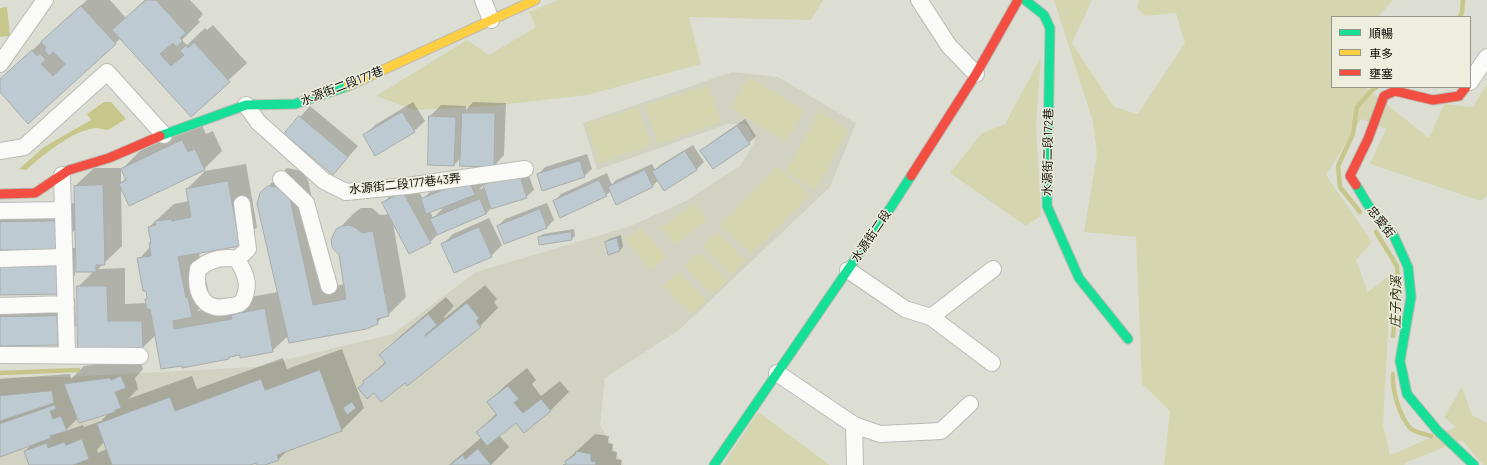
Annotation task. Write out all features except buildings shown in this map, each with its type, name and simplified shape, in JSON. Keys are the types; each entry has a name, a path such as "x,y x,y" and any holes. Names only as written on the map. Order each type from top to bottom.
{"street":[{"path":"0,64 45,0"},
{"path":"483,0 491,20"},
{"name":"水源街二段177巷","path":"0,194 35,193 70,170 109,158 164,135 246,105 295,104 354,84 535,0"},
{"path":"919,0 949,46 976,74"},
{"name":"水源街二段","path":"714,465 890,207 976,74 1018,0"},
{"name":"水源街二段172巷","path":"1025,0 1044,15 1050,28 1048,206 1079,278 1128,339"},
{"path":"1471,81 1487,57"},
{"path":"0,151 24,147 108,72 164,135"},
{"name":"忠愛街","path":"1465,88 1459,96 1433,100 1395,91 1384,96 1368,139 1350,176 1368,206 1393,234 1408,267 1411,297 1400,362 1407,394 1437,430 1474,465"},
{"name":"水源街二段177巷43弄","path":"246,105 258,122 324,181 346,192 407,186 526,169"},
{"path":"62,175 67,355"},
{"path":"281,179 306,203 328,286"},
{"path":"237,259 248,249 242,204"},
{"path":"0,212 63,210"},
{"path":"0,259 64,257"},
{"path":"931,317 993,269"},
{"path":"848,270 905,309 931,317 992,363"},
{"path":"0,306 66,304"},
{"path":"0,355 140,356"},
{"path":"777,372 854,425 880,434 941,431 970,404"},
{"path":"854,425 855,465"}],"shaded area":[{"path":"7,7 10,36 0,37 0,8"},
{"path":"732,72 778,77 856,123 830,187 679,330 605,378 600,425 623,465 0,465 0,377 67,377 256,367 393,334 476,272 628,227 686,201 740,166 755,142 750,130 745,124 728,124 597,170 583,123"},
{"path":"104,102 111,102 126,119 108,130 96,128 68,138 41,157 26,170 19,169 44,147 91,120 87,114"}],"green space":[{"path":"558,0 823,0 811,20 689,17 701,64 587,95 491,106 414,110 376,96 467,40 489,55 536,27 529,12"},
{"path":"1054,0 1092,0 1072,43 1114,107 1138,114 1185,43 1176,13 1145,16 1137,8 1139,0 1393,0 1379,16 1331,16 1331,88 1366,88 1429,138 1444,104 1473,107 1487,84 1487,196 1481,201 1370,164 1386,129 1361,119 1326,175 1372,242 1356,260 1368,292 1391,274 1383,425 1390,455 1456,427 1444,417 1462,387 1472,415 1487,423 1487,465 1483,465 1462,440 1405,463 1404,465 1164,465 1170,411 1142,384 1136,237 1084,232 1097,155 1093,122"},
{"path":"1041,57 1036,126 1041,216 1026,226 950,173 982,133 1005,124"},
{"path":"748,77 804,110 786,142 731,108"},
{"path":"708,85 721,122 658,144 645,105"},
{"path":"638,107 651,145 599,163 586,124"},
{"path":"819,111 848,130 815,191 786,172"},
{"path":"777,167 810,195 751,254 720,225"},
{"path":"694,203 707,220 675,245 661,228"},
{"path":"641,227 666,257 650,270 626,239"},
{"path":"718,232 746,261 731,275 703,246"},
{"path":"699,252 728,281 712,295 684,266"},
{"path":"678,272 707,301 691,314 663,286"},
{"path":"758,412 830,465 723,465"}],"waterway":[{"name":"庄子內溪","path":"1460,16 1463,0"},
{"name":"庄子內溪","path":"1360,212 1340,187 1338,166 1353,134 1357,107 1376,88"},
{"name":"庄子內溪","path":"1376,232 1397,266 1398,286 1393,336"},
{"path":"0,373 78,370"},
{"name":"庄子內溪","path":"1393,374 1397,402 1406,423 1410,428 1417,432 1431,436"}],"traffic: fast":[{"path":"1025,0 1044,15 1050,28 1047,206 1079,278 1128,339"},
{"path":"160,136 246,105 295,104 348,86"},
{"path":"714,465 911,176"},
{"path":"1356,185 1368,205 1393,234 1408,267 1411,297 1400,361 1407,394 1437,430 1474,465"}],"traffic: slow":[{"path":"348,86 535,0"}],"traffic: jam":[{"path":"911,176 976,74 1018,0"},
{"path":"1356,185 1350,176 1368,139 1384,96 1395,91 1433,100 1459,96 1465,88"},
{"path":"0,194 35,193 69,170 109,158 160,136"}]}
